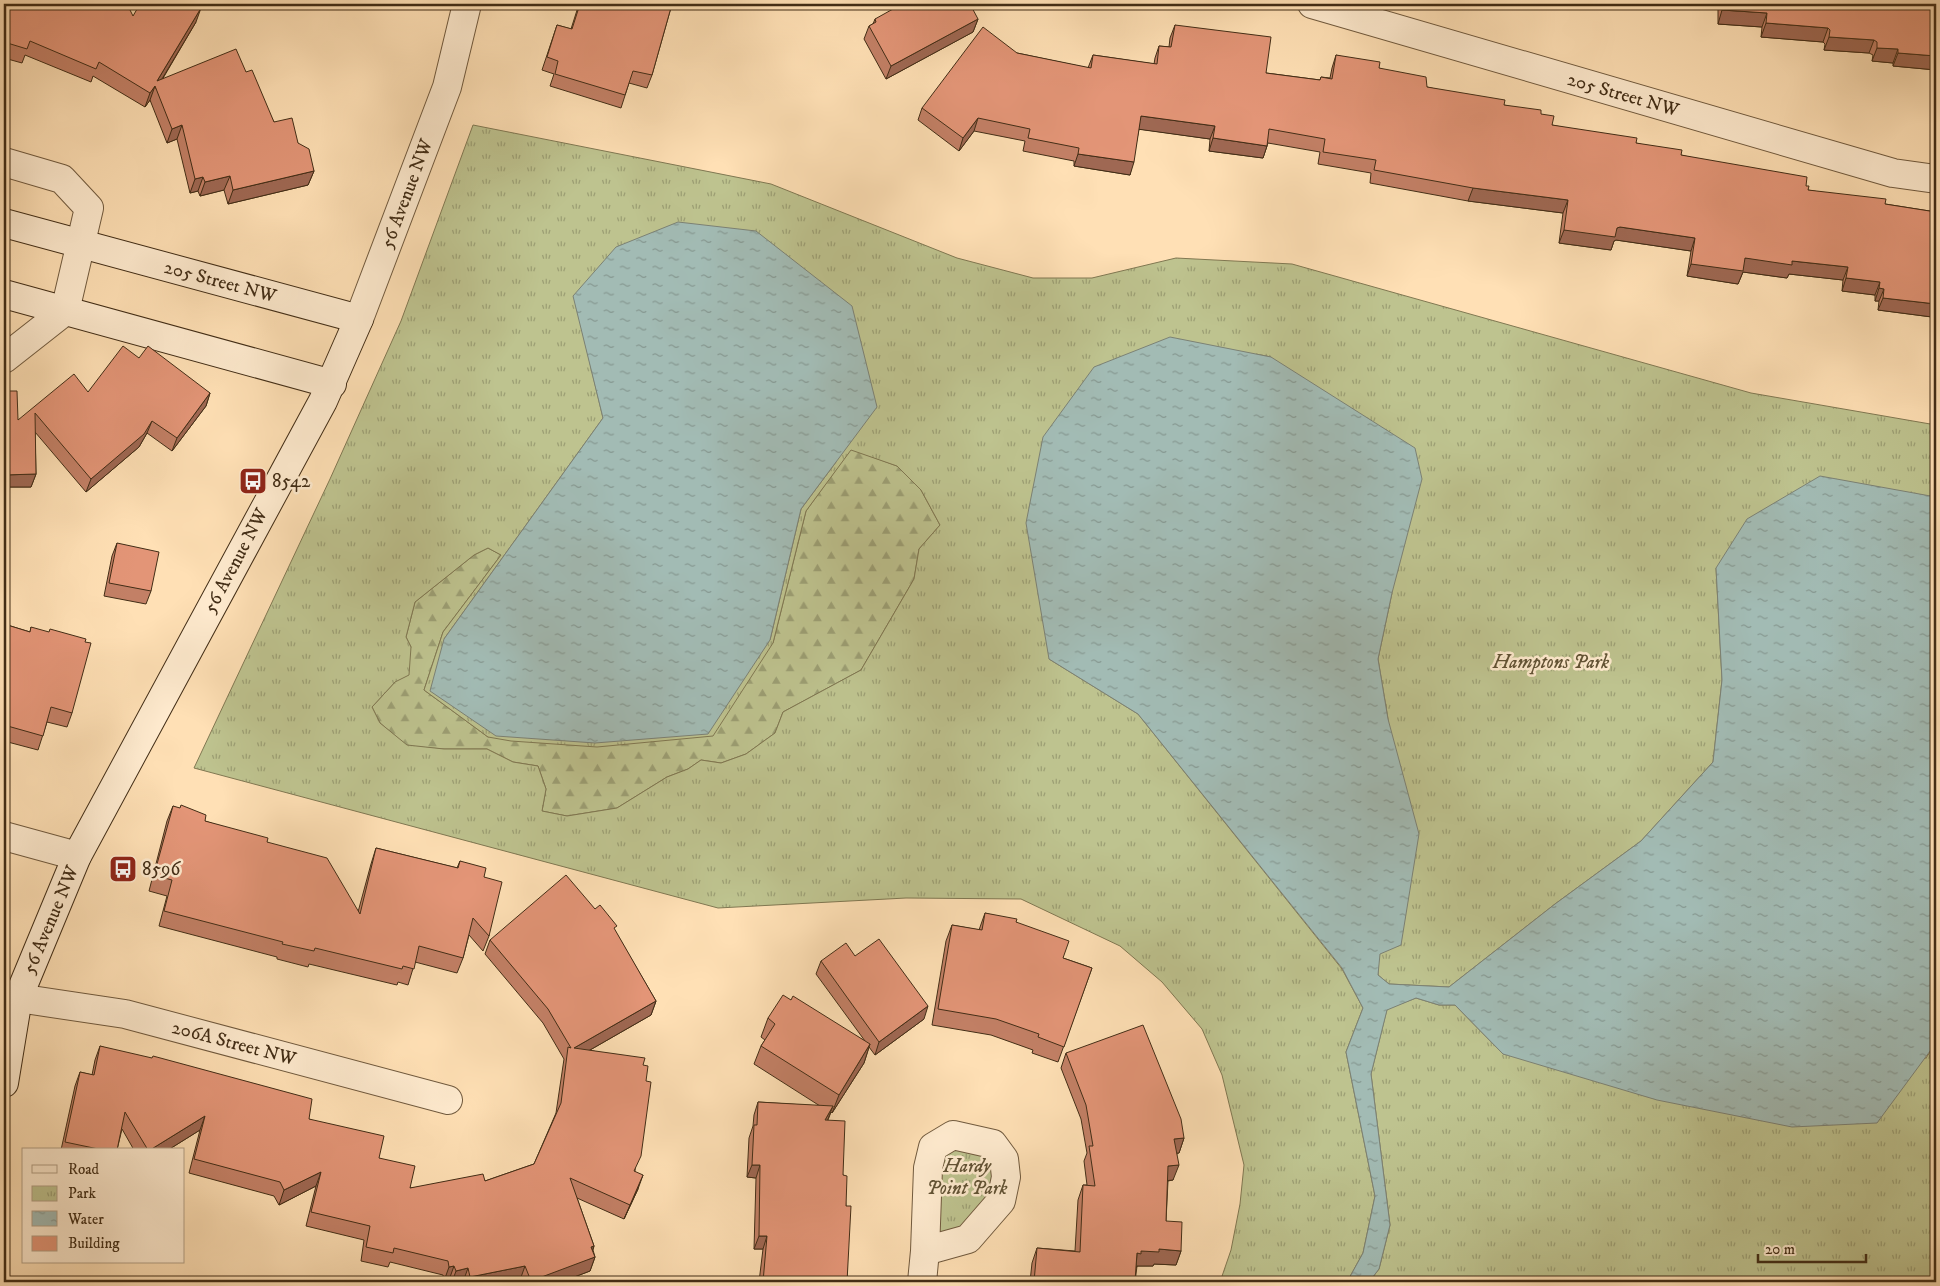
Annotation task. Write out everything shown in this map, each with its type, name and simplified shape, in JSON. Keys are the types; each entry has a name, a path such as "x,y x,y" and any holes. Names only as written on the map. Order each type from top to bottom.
{"street":[{"name":"56 Avenue NW","path":"4,1083 18,998 77,856 332,384 359,319 447,87 467,4"},
{"name":"205 Street NW","path":"1312,4 1893,173 1936,179"},
{"path":"4,162 62,179 89,208 65,311 4,359"},
{"name":"205 Street NW","path":"4,223 359,319"},
{"path":"4,294 332,384"},
{"path":"4,836 77,856"},
{"name":"206A Street NW","path":"18,998 125,1014 448,1100"},
{"path":"922,1282 925,1252"}],"green space":[{"name":"Hamptons Park","path":"473,125 771,184 957,258 1033,278 1092,278 1176,258 1292,264 1751,393 1936,425 1936,497 1931,497 1716,568 1722,680 1713,762 1641,841 1555,904 1449,987 1389,984 1378,975 1388,719 1378,659 1392,593 1271,357 1256,354 1049,659 1138,714 1342,969 1363,1008 1346,1052 1375,1196 1363,1253 1347,1282 1220,1282 1231,1250 1240,1204 1244,1165 1222,1075 1202,1029 1162,982 1120,946 1021,899 906,898 718,908 194,768 330,479 401,321","holes":["574,296 836,462 801,509 770,640 444,639 603,418","851,450 897,466 921,490 940,525 919,549 914,579 861,670 783,712 775,733 746,754 721,763 701,760 688,769 667,777 617,808 567,816 542,811 546,789 538,766 513,762 487,749 444,749 407,745 380,723 372,707 395,682 409,675 411,647 406,637 415,602 474,555 488,548 501,555 443,632 424,690 488,737 511,741 597,747 713,736 773,643 806,511"]},
{"path":"851,449 897,466 921,490 940,525 919,549 914,579 861,670 783,712 775,733 746,754 721,763 701,760 688,769 667,777 617,808 567,816 542,811 546,789 538,766 513,762 487,749 444,749 407,746 380,723 372,707 395,682 411,647 406,637 415,602 474,555 488,548 501,555 443,632 424,690 488,737 773,643 806,511"},
{"path":"1416,998 1439,1005 1455,1005 1503,1054 1926,1058 1936,1043 1936,1282 1369,1282 1379,1269 1390,1225 1371,1074 1387,1009"},
{"name":"Hardy Point Park","path":"957,1147 992,1155 996,1189 968,1239 936,1237 943,1152"}],"water":[{"path":"678,222 756,231 852,306 877,407 801,509 770,640 708,734 595,743 496,736 430,691 444,639 603,418 573,296 616,247"},
{"path":"1170,337 1271,357 1415,448 1422,479 1392,593 1378,659 1388,719 1419,834 1401,945 1380,954 1378,975 1389,984 1449,987 1555,904 1641,841 1713,762 1722,680 1716,568 1747,519 1820,476 1936,497 1936,1043 1877,1123 1792,1127 1657,1100 1503,1054 1455,1005 1439,1005 1416,998 1387,1010 1371,1074 1390,1225 1379,1269 1369,1282 1347,1282 1363,1253 1375,1196 1346,1052 1363,1008 1342,968 1138,714 1049,659 1026,523 1043,437 1094,367"}],"building":[{"path":"4,4 127,4 133,16 140,4 195,4 201,8 157,81 236,49 246,72 252,70 274,122 292,118 298,143 309,149 314,171 233,190 230,176 205,182 203,177 195,179 182,125 172,129 155,86 150,93 99,62 96,69 30,41 27,49 4,42"},
{"path":"580,4 672,4 652,75 633,71 625,95 555,74 558,61 547,57 557,25 572,29"},
{"path":"902,4 970,4 978,19 891,66 869,26 876,22 875,19"},
{"path":"1723,4 1936,4 1936,56 1898,53 1898,49 1877,48 1877,42 1874,40 1829,37 1830,30 1828,28 1766,23 1767,13 1722,10"},
{"path":"1175,25 1271,37 1266,73 1320,80 1321,77 1332,79 1336,55 1380,62 1379,68 1426,77 1427,87 1505,100 1504,105 1541,110 1541,114 1554,116 1552,125 1637,138 1636,143 1682,150 1681,155 1807,177 1806,186 1809,186 1808,190 1886,199 1885,204 1936,212 1936,304 1883,298 1884,289 1879,288 1880,282 1846,278 1848,267 1792,261 1792,265 1745,258 1743,271 1691,264 1695,238 1620,227 1617,228 1615,237 1564,230 1568,200 1473,188 1374,170 1376,160 1323,152 1325,139 1269,129 1267,146 1213,138 1215,126 1141,116 1134,162 1078,154 1079,148 1028,138 1030,129 978,118 963,138 922,108 983,27 1017,53 1091,68 1093,55 1157,64 1159,46 1171,47"},
{"path":"123,346 139,358 148,346 210,393 177,438 152,421 144,434 91,479 35,413 36,474 4,475 4,391 17,391 18,420 74,374 88,392"},
{"path":"117,543 159,552 151,591 109,583"},
{"path":"4,624 30,632 31,627 49,632 50,629 86,639 85,642 91,643 72,713 51,707 43,736 4,725"},
{"path":"181,805 206,815 205,821 268,838 267,842 327,858 360,914 376,848 458,868 460,861 486,868 484,877 502,882 489,936 473,918 463,958 419,946 414,969 403,966 402,969 315,948 314,951 282,944 283,942 164,911 172,880 154,875 173,806 180,808"},
{"path":"566,875 595,909 600,905 617,926 614,928 656,1001 574,1048 645,1058 643,1065 648,1066 646,1081 651,1082 641,1156 634,1171 643,1175 630,1205 570,1178 594,1246 591,1247 595,1257 531,1281 525,1266 470,1277 468,1268 456,1271 454,1266 449,1267 448,1261 394,1248 393,1253 366,1247 370,1226 311,1212 321,1172 284,1190 280,1182 194,1159 205,1116 153,1148 147,1148 125,1112 117,1148 94,1148 65,1142 80,1072 94,1075 100,1046 152,1058 153,1056 312,1099 309,1119 384,1136 379,1158 415,1166 410,1188 483,1174 485,1181 534,1164 561,1103 568,1047 571,1048 548,1009 490,940"},
{"path":"985,913 1017,919 1016,922 1069,941 1063,958 1092,968 1064,1047 1038,1037 1039,1034 996,1019 938,1009 952,925 982,930"},
{"path":"879,939 928,1006 879,1042 821,961 846,943 855,956"},
{"path":"783,995 791,1000 793,996 870,1044 839,1095 761,1046 775,1024 768,1018"},
{"path":"1143,1025 1181,1119 1184,1138 1174,1139 1179,1165 1168,1166 1166,1221 1182,1222 1181,1251 1159,1249 1159,1252 1141,1251 1141,1254 1137,1253 1135,1281 1034,1282 1037,1248 1080,1252 1083,1185 1095,1186 1089,1146 1093,1146 1086,1105 1066,1053"},
{"path":"758,1102 833,1106 825,1120 845,1121 843,1175 847,1176 846,1206 851,1206 847,1282 763,1282 767,1236 759,1236 760,1165 752,1165 754,1125 757,1125"},
{"path":"73,1277 92,1282 72,1282"}],"place":[{"name":"8542","path":"253,481"},
{"name":"8596","path":"123,869"}]}
